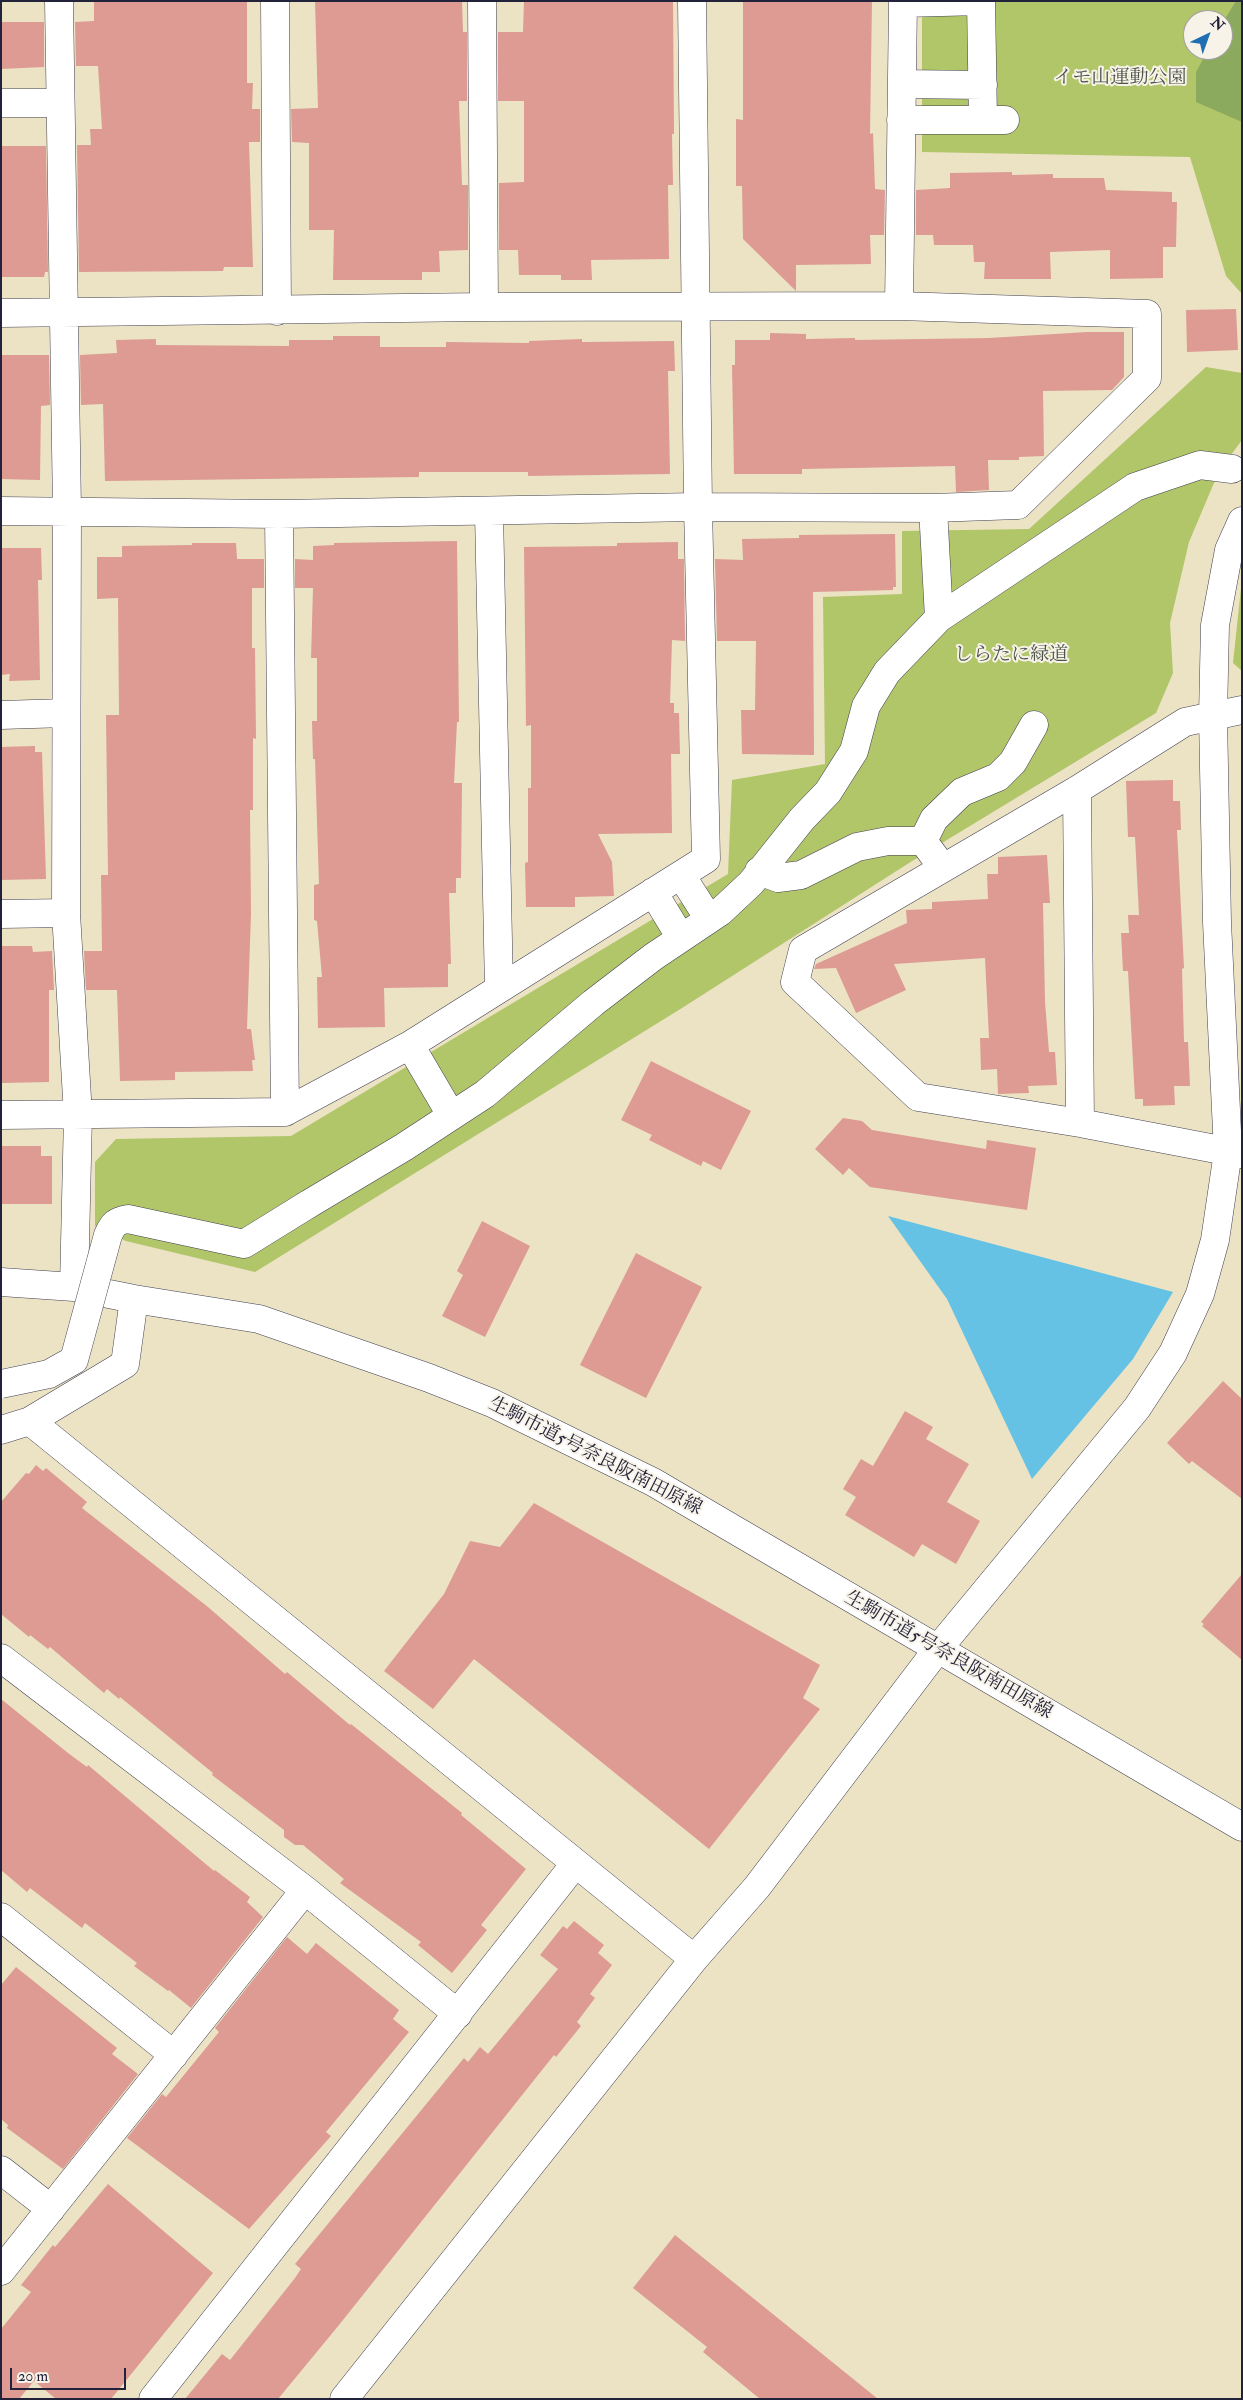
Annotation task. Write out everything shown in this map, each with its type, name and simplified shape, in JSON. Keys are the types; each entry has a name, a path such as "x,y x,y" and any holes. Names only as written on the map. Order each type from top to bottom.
{"street":[{"path":"59,1 67,510 66,913 78,1115 74,1287"},
{"path":"275,1 277,311"},
{"path":"482,1 484,307"},
{"path":"1,1115 285,1112 410,1045 706,859 698,507 692,1"},
{"path":"898,306 901,120 902,84 903,2 981,1 982,85 994,120 901,120"},
{"path":"902,84 982,85"},
{"path":"1,103 60,103"},
{"path":"1,313 484,307 697,308 898,306 1147,314 1147,378 1018,505 933,508 698,507 489,512 279,514 67,510 1,511"},
{"path":"1,1384 49,1374 74,1360 112,1224 119,1220 128,1219 244,1244 404,1147 485,1094 593,1003 709,919 751,883 802,819 834,784 854,751 866,706 886,672 940,618 1135,487 1200,465 1232,469"},
{"path":"933,508 940,618"},
{"path":"489,512 499,989"},
{"path":"279,514 285,1112"},
{"path":"344,2399 694,1959 757,1887 937,1650 1137,1408 1173,1353 1200,1294 1215,1240 1235,1153 1217,922 1213,716 1216,625 1229,550 1242,521"},
{"path":"1235,1153 1080,1123 918,1097 795,982 802,950 1077,790 1185,722 1242,710"},
{"path":"1,715 66,714"},
{"path":"922,841 934,819 962,792 998,776 1013,762 1034,726"},
{"path":"1077,790 1080,1123"},
{"path":"759,871 778,878 801,875 857,848 888,841 922,841"},
{"path":"922,841 943,868"},
{"path":"681,875 709,919"},
{"path":"653,892 681,938"},
{"path":"1,914 66,913"},
{"path":"410,1045 451,1115"},
{"name":"生駒市道5号奈良阪南田原線","path":"1,1282 74,1287 259,1320 429,1378 492,1403 653,1482 1242,1827"},
{"path":"1,1430 30,1421 125,1364 134,1299"},
{"path":"30,1421 694,1959"},
{"path":"1,1658 305,1890 458,2014"},
{"path":"152,2399 575,1864"},
{"path":"1,2271 305,1890"},
{"path":"1,1917 174,2055"},
{"path":"1,2170 50,2209"}],"green space":[{"name":"イモ山運動公園","path":"922,1 1242,1 1242,294 1226,276 1190,157 922,152"},
{"path":"1236,1 1242,1 1242,122 1196,102 1196,72 1203,60 1233,60 1233,10 1230,10"},
{"name":"しらたに緑道","path":"1206,367 1242,373 1242,440 1219,471 1189,542 1170,623 1173,673 1156,713 909,863 682,1008 255,1272 126,1241 95,1226 95,1162 116,1139 291,1136 728,874 732,780 825,764 823,597 902,594 902,531 1029,529"},
{"path":"1242,579 1242,671 1233,663"}],"water":[{"path":"888,1216 1173,1292 1133,1359 1032,1479 947,1299"}],"building":[{"path":"94,1 247,1 247,83 253,83 252,109 260,109 260,142 249,142 253,267 224,267 223,271 79,272 77,145 91,145 90,129 102,129 98,66 76,66 75,22 94,21"},
{"path":"315,1 462,1 463,32 467,32 467,101 459,101 462,185 468,185 468,250 439,251 440,272 422,272 422,280 333,280 334,230 309,230 309,143 292,142 291,109 318,108"},
{"path":"524,1 673,1 674,134 672,134 673,185 668,185 669,259 591,260 592,280 561,280 561,275 519,275 518,250 499,250 499,183 524,182 524,101 498,101 498,32 523,32"},
{"path":"743,1 872,1 870,134 873,133 875,189 885,190 884,235 870,235 871,264 796,265 796,291 743,239 742,186 736,186 736,119 743,120"},
{"path":"1,22 44,22 44,67 1,69"},
{"path":"1,146 46,146 48,272 45,272 44,277 1,277"},
{"path":"1012,172 1012,175 1053,174 1053,178 1104,178 1106,190 1172,192 1172,202 1177,202 1176,247 1163,247 1163,278 1110,279 1110,250 1050,252 1051,279 984,279 985,262 974,262 973,245 934,245 933,235 916,235 916,190 950,188 950,173"},
{"path":"1236,309 1238,350 1187,352 1186,310"},
{"path":"1087,332 1124,332 1124,377 1112,390 1043,391 1044,456 1019,457 1019,460 988,460 989,490 956,492 955,466 802,469 802,474 734,474 732,365 735,365 735,340 770,340 770,333 806,334 806,339 855,338 855,340 989,338"},
{"path":"333,336 380,336 380,347 446,347 446,342 529,343 529,341 582,339 582,342 674,341 675,371 668,371 670,474 528,476 528,472 419,472 419,477 105,481 103,404 81,405 80,355 117,353 116,340 156,339 156,345 289,346 289,340 333,340"},
{"path":"1,355 49,355 50,405 41,406 40,480 1,479"},
{"path":"895,534 896,587 893,587 893,590 813,592 814,755 742,754 741,710 755,710 756,641 717,641 715,559 743,560 742,539 799,538 799,535"},
{"path":"457,541 459,722 457,722 454,783 462,783 461,878 456,878 456,893 449,893 451,964 448,964 448,987 384,988 385,1027 318,1028 317,977 322,977 317,921 314,920 314,885 319,884 312,721 317,721 317,658 311,658 313,588 295,588 295,559 313,560 313,546 334,545 334,543"},
{"path":"678,542 678,559 684,559 685,641 672,640 670,703 674,703 674,713 679,713 680,754 671,754 672,833 598,834 612,862 614,896 575,897 575,907 526,907 525,863 528,862 528,788 531,788 531,725 526,726 524,547 617,546 617,543"},
{"path":"192,543 236,543 237,559 264,559 264,588 252,588 252,648 255,648 256,739 253,738 253,810 250,810 251,914 247,1029 251,1029 255,1060 252,1060 253,1071 175,1072 175,1080 120,1081 117,990 86,990 84,951 102,951 101,875 108,875 106,715 119,715 118,598 97,599 97,557 122,557 122,546 192,545"},
{"path":"1,548 41,548 42,580 38,580 40,680 9,681 10,674 1,675"},
{"path":"35,746 35,752 42,752 46,879 1,880 1,747"},
{"path":"1173,780 1173,801 1180,801 1181,830 1177,830 1184,968 1182,969 1184,1042 1188,1042 1190,1086 1174,1086 1175,1105 1143,1106 1143,1099 1135,1099 1128,971 1123,971 1121,933 1129,933 1128,915 1139,915 1135,837 1128,837 1126,781"},
{"path":"1047,855 1050,903 1043,903 1045,1002 1049,1052 1055,1052 1057,1085 1028,1086 1029,1093 998,1094 997,1069 981,1070 980,1038 989,1038 985,958 894,964 906,990 856,1013 836,968 814,969 816,964 907,923 906,910 932,909 932,902 988,899 987,874 998,874 998,857"},
{"path":"1,946 32,946 33,952 52,951 54,990 49,990 49,1082 1,1083"},
{"path":"651,1061 751,1111 721,1170 703,1161 701,1166 649,1140 652,1135 621,1120"},
{"path":"843,1118 862,1121 872,1130 986,1149 987,1140 1036,1148 1027,1210 870,1187 849,1168 843,1175 815,1149"},
{"path":"1,1146 41,1146 41,1156 52,1156 52,1204 1,1204"},
{"path":"482,1221 530,1246 485,1337 442,1316 463,1275 457,1271"},
{"path":"636,1253 702,1287 646,1398 580,1365"},
{"path":"1223,1381 1242,1399 1242,1499 1192,1461 1189,1464 1167,1443"},
{"path":"905,1411 933,1427 926,1439 969,1464 947,1502 980,1521 956,1564 922,1544 914,1557 845,1515 856,1497 843,1489 861,1459 873,1466"},
{"path":"36,1465 43,1471 46,1468 87,1502 82,1508 208,1607 285,1674 287,1672 350,1725 462,1813 461,1815 526,1869 481,1925 487,1930 452,1973 418,1945 421,1942 340,1883 344,1879 303,1845 295,1845 284,1837 284,1830 212,1775 213,1773 120,1697 119,1699 107,1689 104,1693 50,1647 48,1649 30,1635 29,1637 1,1614 1,1502 26,1473 29,1474"},
{"path":"534,1503 820,1665 803,1698 820,1709 709,1849 474,1659 433,1709 384,1671 444,1594 470,1541 500,1547"},
{"path":"1242,1574 1242,1660 1202,1626 1204,1624 1201,1622"},
{"path":"1,1699 68,1753 87,1767 88,1765 214,1871 250,1897 247,1902 263,1917 191,2008 134,1966 137,1963 85,1923 82,1928 30,1888 27,1892 1,1870"},
{"path":"574,1921 604,1945 598,1953 612,1965 590,1994 595,1998 577,2022 581,2026 556,2057 554,2055 339,2325 278,2399 185,2399 222,2354 230,2360 295,2278 301,2269 295,2264 464,2058 468,2062 480,2047 488,2054 558,1969 540,1955 563,1926 567,1929"},
{"path":"287,1937 307,1954 316,1943 399,2010 393,2019 409,2032 326,2132 331,2136 249,2229 127,2138 162,2094 166,2097 219,2032 215,2028"},
{"path":"16,1967 117,2048 112,2054 138,2074 63,2169 7,2128 8,2125 1,2119 1,1985"},
{"path":"108,2184 213,2273 111,2399 56,2399 34,2381 19,2399 1,2399 1,2329 31,2292 21,2285 53,2245 55,2247"},
{"path":"675,2235 878,2399 760,2399 703,2352 707,2347 633,2288"}]}
